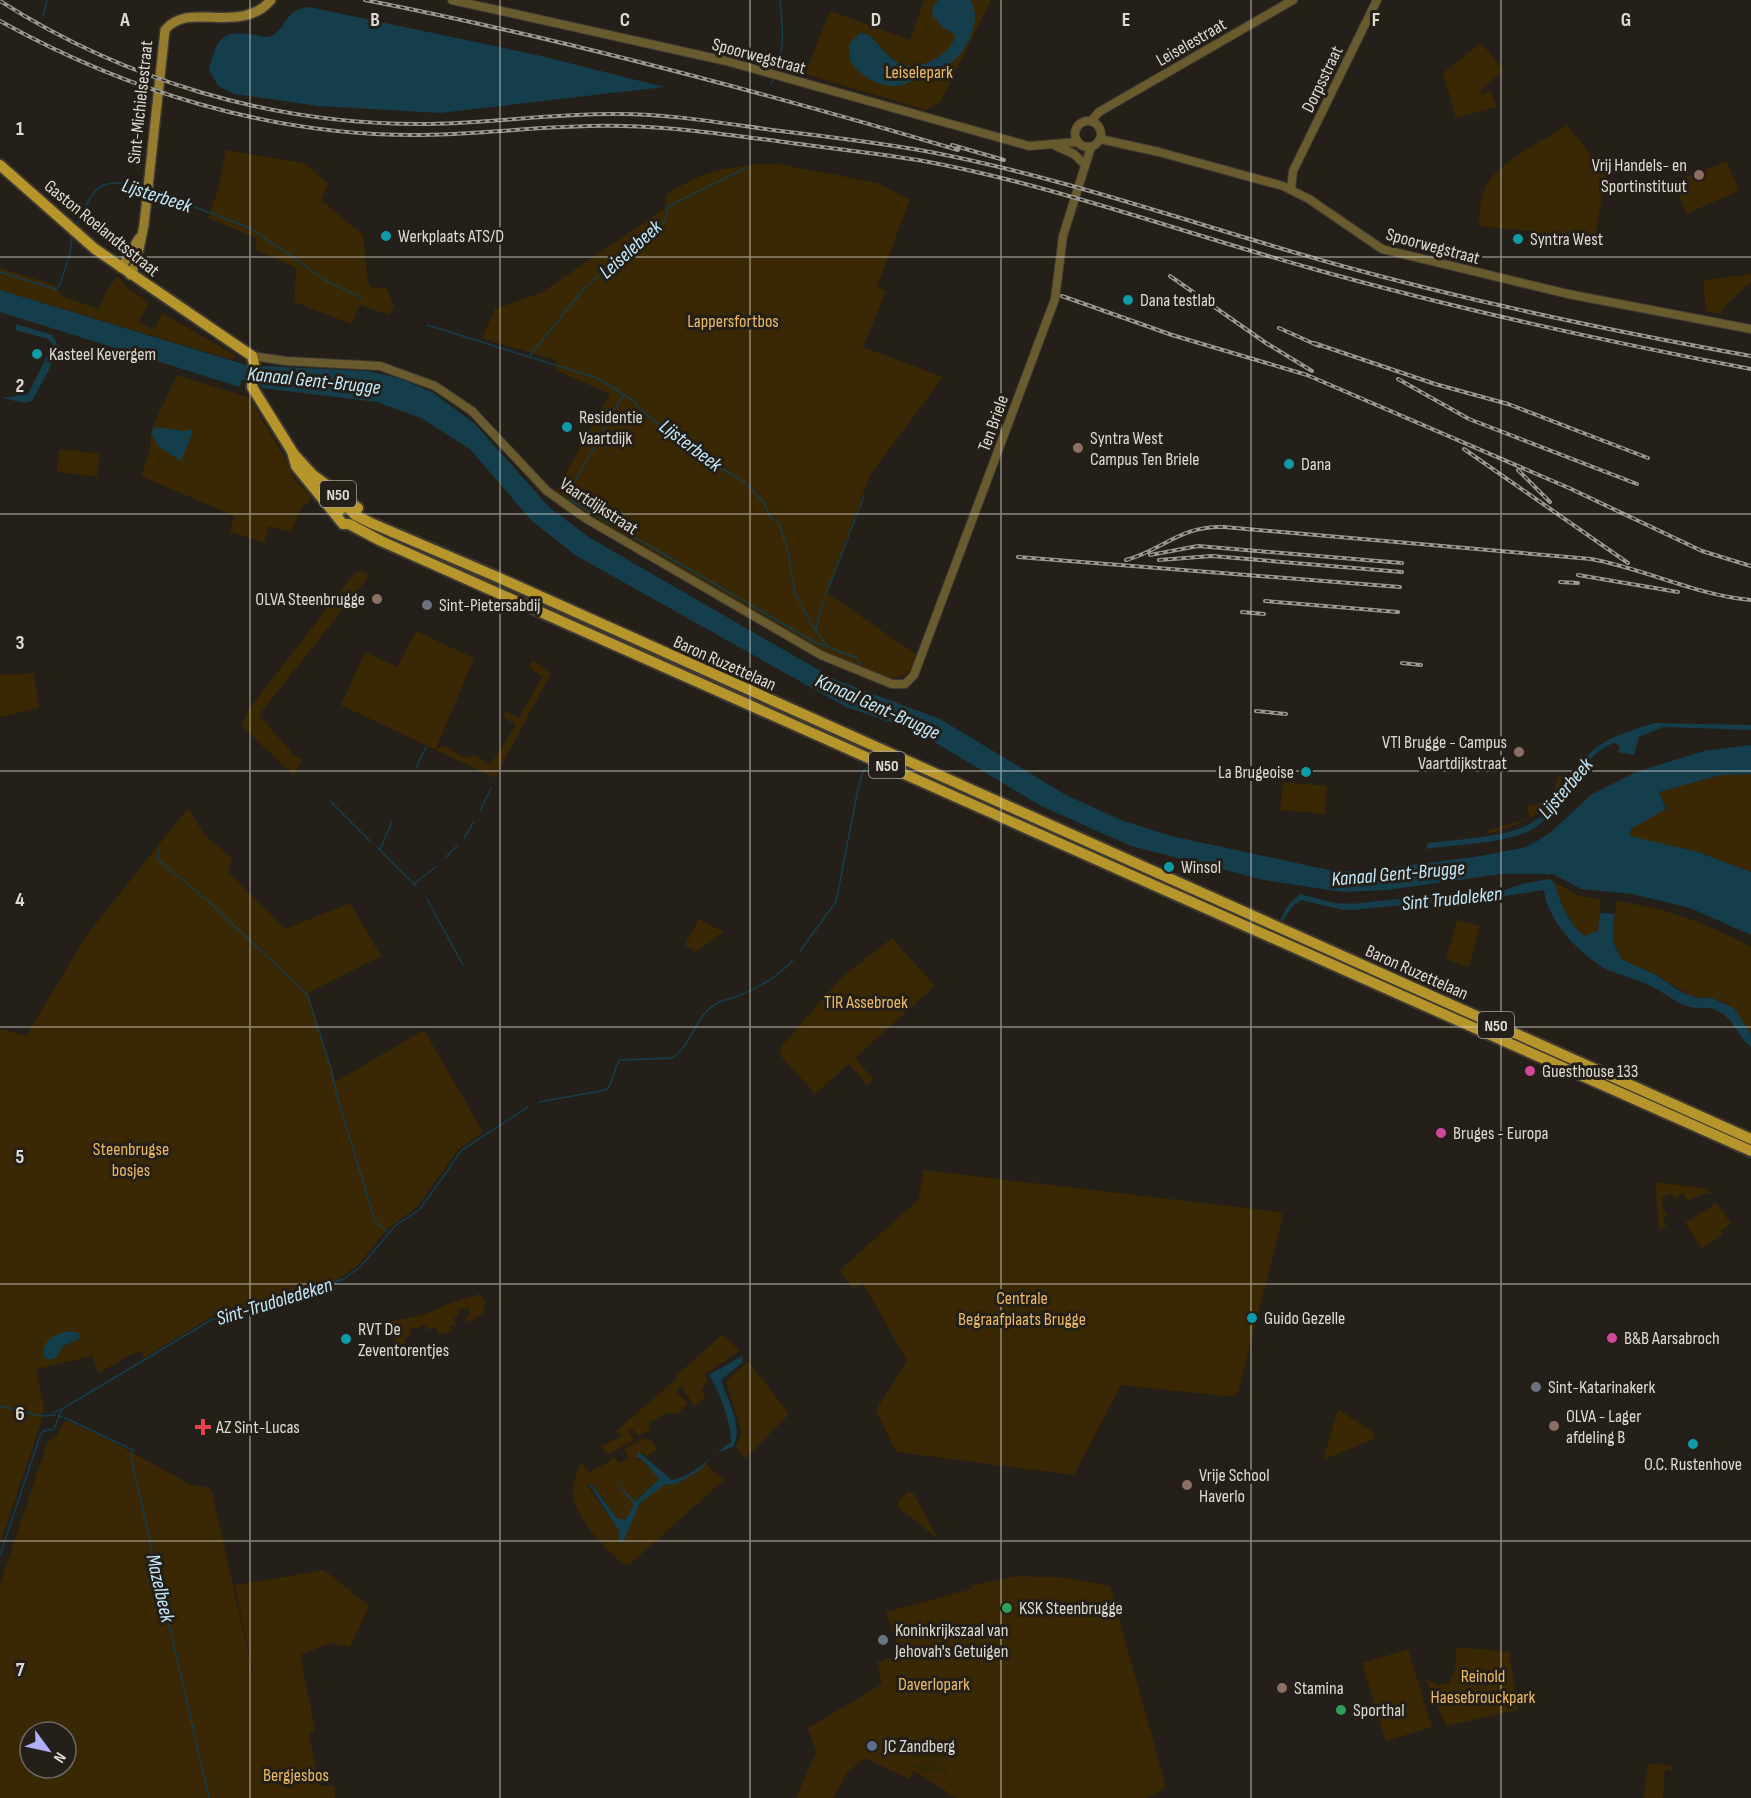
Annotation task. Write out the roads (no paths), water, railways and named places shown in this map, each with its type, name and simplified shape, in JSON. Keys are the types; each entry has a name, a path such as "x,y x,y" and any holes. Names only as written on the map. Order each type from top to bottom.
{"main road":[{"name":"Sint-Michielsestraat","path":"125,271 136,264 144,225 163,37 169,22 185,13 198,10 240,16 252,14 272,0"},
{"name":"Gaston Roelandtsstraat","path":"0,165 79,235 125,271 252,356"},
{"name":"Baron Ruzettelaan","path":"252,356 253,382 260,402 292,452 341,511"},
{"name":"Baron Ruzettelaan","path":"292,452 321,481 388,530"},
{"name":"N50","path":"352,509 352,520 341,523 341,511 352,509"},
{"name":"Baron Ruzettelaan","path":"352,520 388,530 459,562 471,571 502,581 1008,807 1043,829 1053,841 1245,919 1612,1077 1668,1102 1683,1112 1714,1122 1751,1139"},
{"name":"Baron Ruzettelaan","path":"352,520 381,541 695,679 709,681 735,697 1043,829 1207,896 1245,919 1349,972 1751,1151"},
{"path":"1601,1084 1612,1077"},
{"path":"1665,1113 1668,1102"}],"street":[{"name":"Spoorwegstraat","path":"452,0 726,61 1024,145 1055,146 1082,143"},
{"name":"Leiselestraat","path":"1082,143 1078,126 1094,123 1106,109 1293,0"},
{"name":"Dorpsstraat","path":"1291,189 1293,171 1377,0"},
{"path":"1082,143 1101,136 1094,123"},
{"name":"Spoorwegstraat","path":"1101,136 1291,189 1382,249 1558,292 1751,329"},
{"name":"Ten Briele","path":"905,684 914,675 1052,306 1063,236 1084,164 1082,143"},
{"name":"Spoorwegstraat","path":"1055,146 1074,154 1084,164"},
{"name":"Dorpsstraat","path":"1277,184 1293,171"},
{"name":"Vaartdijkstraat","path":"252,356 286,361 380,366 435,387 472,411 543,487 585,518 831,659 891,684 905,684"}],"water":[{"path":"939,0 970,0 974,8 974,26 971,35 967,44 949,65 903,85 890,86 870,80 850,61 849,44 860,33 868,34 889,56 903,65 921,65 940,56 955,37 932,15 933,5"},
{"path":"309,7 537,55 664,87 440,113 319,106 234,94 218,86 209,70 215,51 222,39 235,34 271,36 278,31 291,14"},
{"name":"Kanaal Gent-Brugge","path":"0,290 246,365 248,369 261,370 262,366 368,371 398,378 432,392 474,423 550,508 590,538 836,680 940,719 1066,795 1121,820 1171,836 1334,871 1366,871 1474,857 1523,848 1537,841 1551,832 1592,794 1636,772 1704,751 1751,745 1751,774 1720,775 1659,792 1666,809 1631,829 1630,836 1698,852 1751,872 1751,935 1690,908 1632,894 1581,889 1553,874 1501,874 1387,890 1343,892 1264,880 1131,846 1041,806 916,731 846,707 575,555 531,520 470,449 421,418 377,402 262,388 259,382 241,380 240,387 0,312"},
{"path":"16,324 52,335 58,345 49,370 32,401 25,403 2,398 28,394 53,344 48,339 15,330"},
{"path":"155,427 183,431 192,429 193,432 181,461 162,449 155,441 152,431"},
{"path":"1654,723 1751,725 1751,730 1663,727 1639,737 1634,755 1618,752 1620,746 1614,743 1602,749 1591,759 1547,818 1536,827 1513,837 1427,849 1427,843 1493,835 1530,824 1548,810 1581,764 1595,749 1619,735"},
{"path":"1549,879 1554,882 1569,918 1584,936 1598,931 1600,913 1614,914 1613,941 1621,959 1656,975 1683,993 1697,998 1712,998 1734,1008 1751,1034 1751,1047 1728,1018 1718,1011 1682,1004 1656,988 1608,970 1587,956 1558,925 1551,914 1544,890 1504,896 1503,891 1521,884"},
{"path":"1444,893 1472,894 1471,898 1372,908 1372,902"},
{"path":"1300,894 1334,903 1361,904 1361,909 1344,910 1301,900 1292,907 1283,921 1280,920 1289,904"},
{"path":"69,1331 79,1333 79,1339 63,1346 56,1358 49,1360 44,1357 47,1342 54,1336"},
{"path":"742,1356 743,1362 721,1380 736,1422 736,1439 733,1447 717,1452 731,1442 724,1407 709,1375"},
{"path":"639,1452 672,1480 696,1470 713,1456 699,1471 676,1484 664,1485 640,1503 624,1540 619,1542 619,1531 589,1484 617,1518 625,1520 634,1505 613,1478 635,1502 659,1479 642,1459 636,1457"}],"waterway":[{"name":"Lijsterbeek","path":"43,15 47,0"},
{"name":"Leiselebeek","path":"776,67 782,42 780,0"},
{"name":"Leiselebeek","path":"771,85 773,80"},
{"name":"Leiselebeek","path":"530,355 583,290 632,245 664,222 669,206 748,167"},
{"name":"Lijsterbeek","path":"77,225 89,200 100,187 117,183 144,187"},
{"name":"Lijsterbeek","path":"151,190 252,229 325,280 362,298"},
{"name":"Lijsterbeek","path":"0,272 55,289 59,287 70,254 72,235"},
{"name":"Lijsterbeek","path":"427,325 597,378 634,401 640,409 662,427 669,428 678,439 703,458 745,482 765,504 769,516 779,523 788,552 795,593 811,624 828,647 857,658 860,666"},
{"path":"613,525 570,500 569,492 623,395"},
{"path":"825,597 864,496"},
{"path":"629,534 816,643 826,646"},
{"path":"816,629 823,601"},
{"path":"416,768 426,747"},
{"name":"Sint-Trudoledeken","path":"800,951 836,902 857,794 862,774 867,767"},
{"path":"480,811 491,788"},
{"path":"330,801 371,842"},
{"path":"380,849 392,822"},
{"path":"464,838 473,823"},
{"path":"445,858 457,846"},
{"path":"377,847 416,886"},
{"path":"159,850 158,859 161,862 208,901 307,994 375,1221 387,1232"},
{"path":"415,883 436,867"},
{"path":"427,899 463,965"},
{"name":"Sint Trudoleken","path":"1355,907 1378,904"},
{"name":"Sint-Trudoledeken","path":"539,1102 606,1090 620,1060 672,1058 685,1046 709,1009 761,985 781,972 793,960"},
{"name":"Sint-Trudoledeken","path":"0,1555 40,1436 43,1431 54,1429 62,1409 211,1320 344,1279 360,1267 395,1226 420,1209 462,1150 528,1107"},
{"name":"Mazelbeek","path":"0,1406 41,1416 55,1415"},
{"name":"Sint-Trudoledeken","path":"53,1413 62,1409"},
{"name":"Sint-Trudoledeken","path":"58,1416 62,1417"},
{"name":"Mazelbeek","path":"65,1418 133,1450 131,1458 209,1798"}],"railway":[{"path":"365,0 589,49 958,150"},
{"path":"0,1 98,54 149,75 255,106 309,116 364,122 420,124 594,114 638,114 696,119 925,151 1029,174 1335,264 1438,291 1594,326 1751,356"},
{"path":"0,21 48,46 148,88 253,117 306,127 360,133 414,135 596,126 662,128 918,160 1066,195 1261,254 1475,311 1585,336 1751,369"},
{"path":"952,145 1004,160"},
{"path":"1170,276 1266,343 1312,371"},
{"path":"1062,296 1172,335 1307,375 1569,488 1702,551 1751,566"},
{"path":"1279,328 1319,346"},
{"path":"1314,343 1435,384 1508,404 1648,458"},
{"path":"1398,379 1469,419 1637,484"},
{"path":"1464,449 1628,563"},
{"path":"1518,470 1550,502"},
{"path":"1126,560 1184,534 1209,527 1224,527 1591,559 1710,593 1751,600"},
{"path":"1150,555 1198,546 1402,563"},
{"path":"1159,560 1212,556 1402,572"},
{"path":"1018,557 1400,587"},
{"path":"1578,575 1678,592"},
{"path":"1560,582 1578,583"},
{"path":"1265,601 1398,612"},
{"path":"1242,612 1264,614"},
{"path":"1402,663 1421,665"},
{"path":"1256,711 1286,714"}],"place":[{"name":"Vrij Handels- en Sportinstituut","path":"1699,175"},
{"name":"Werkplaats ATS/D","path":"386,236"},
{"name":"Syntra West","path":"1518,239"},
{"name":"Dana testlab","path":"1128,300"},
{"name":"Kasteel Kevergem","path":"37,354"},
{"name":"Residentie Vaartdijk","path":"567,427"},
{"name":"Syntra West Campus Ten Briele","path":"1078,448"},
{"name":"Dana","path":"1289,464"},
{"name":"OLVA Steenbrugge","path":"377,599"},
{"name":"Sint-Pietersabdij","path":"427,605"},
{"name":"VTI Brugge - Campus Vaartdijkstraat","path":"1519,752"},
{"name":"La Brugeoise","path":"1306,772"},
{"name":"Winsol","path":"1169,867"},
{"name":"Guesthouse 133","path":"1530,1071"},
{"name":"Bruges - Europa","path":"1441,1133"},
{"name":"Guido Gezelle","path":"1252,1318"},
{"name":"B&B Aarsabroch","path":"1612,1338"},
{"name":"RVT De Zeventorentjes","path":"346,1339"},
{"name":"Sint-Katarinakerk","path":"1536,1387"},
{"name":"OLVA - Lager afdeling B","path":"1554,1426"},
{"name":"AZ Sint-Lucas","path":"203,1427"},
{"name":"O.C. Rustenhove","path":"1693,1444"},
{"name":"Vrije School Haverlo","path":"1187,1485"},
{"name":"KSK Steenbrugge","path":"1007,1608"},
{"name":"Koninkrijkszaal van Jehovah's Getuigen","path":"883,1640"},
{"name":"Stamina","path":"1282,1688"},
{"name":"Sporthal","path":"1341,1710"},
{"name":"JC Zandberg","path":"872,1746"}],"park label":[{"name":"Leiselepark","path":"919,72"},
{"name":"Lappersfortbos","path":"733,321"},
{"name":"TIR Assebroek","path":"866,1002"},
{"name":"Steenbrugse bosjes","path":"131,1159"},
{"name":"Centrale Begraafplaats Brugge","path":"1022,1308"},
{"name":"Daverlopark","path":"934,1684"},
{"name":"Reinold Haesebrouckpark","path":"1483,1686"},
{"name":"Bergjesbos","path":"296,1775"}]}
